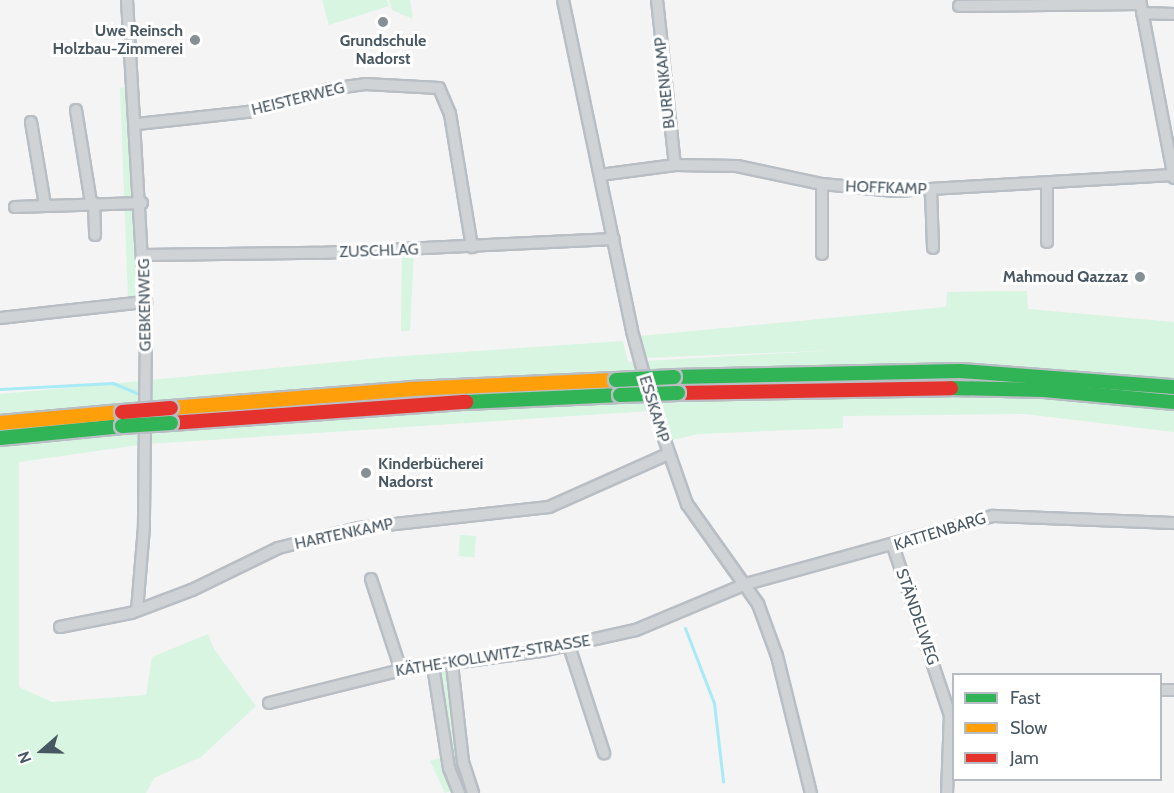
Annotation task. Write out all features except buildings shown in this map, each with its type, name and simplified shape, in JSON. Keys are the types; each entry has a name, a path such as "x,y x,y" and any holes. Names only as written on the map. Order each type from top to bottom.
{"highway":[{"path":"0,438 122,426 171,415 410,389 674,377 960,371 1104,379 1174,387"},
{"path":"1104,379 1124,373 1174,377"},
{"path":"0,423 122,412 171,415 620,395 896,387 1044,390 1174,402"}],"street":[{"name":"GEBKENWEG","path":"127,0 137,124 146,302 144,527 137,610"},
{"name":"ESSKAMP","path":"563,0 636,348 668,454 689,507 708,538 746,584 773,642 811,793"},
{"name":"BURENKAMP","path":"657,0 675,165"},
{"path":"959,6 1141,6 1174,14"},
{"path":"1141,6 1174,177"},
{"name":"HEISTERWEG","path":"137,124 248,112 330,89 365,84 439,88 450,114 472,247"},
{"path":"76,110 93,203 95,235"},
{"path":"32,122 45,205"},
{"name":"HOFFKAMP","path":"600,175 675,165 737,166 822,184 931,190 1174,177"},
{"path":"1047,183 1047,242"},
{"path":"822,184 822,254"},
{"path":"931,190 933,248"},
{"path":"15,207 141,203"},
{"name":"ZUSCHLAG","path":"144,255 472,247 614,238"},
{"path":"0,318 146,302"},
{"name":"HARTENKAMP","path":"60,627 137,610 192,590 278,548 390,522 460,520 549,507 668,454"},
{"name":"KATTENBARG","path":"746,584 893,546 993,516 1174,523"},
{"name":"STÄNDELWEG","path":"893,546 952,714 947,793"},
{"path":"370,579 401,670"},
{"name":"KÄTHE-KOLLWITZ-STRASSE","path":"269,703 401,670 569,646 636,630 746,584"},
{"path":"569,646 604,753"},
{"path":"452,664 463,762 473,793"},
{"path":"433,666 449,768 459,793"}],"green space":[{"path":"322,0 387,0 389,6 329,25"},
{"path":"389,0 410,0 413,19 392,10"},
{"path":"130,86 142,297 128,298 120,88"},
{"path":"402,250 414,250 410,331 401,331"},
{"path":"1027,291 1028,309 1174,322 1174,432 1025,414 843,416 843,428 698,434 669,441 650,411 148,444 150,380 389,357 623,341 628,362 840,350 645,358 639,336 946,307 947,292"},
{"path":"141,381 139,445 19,462 19,687 52,702 146,695 152,657 208,634 214,649 256,706 201,757 154,778 146,793 0,793 0,394"},
{"path":"460,535 476,536 474,557 459,556"},
{"path":"452,664 470,783 445,793 430,761 446,756 433,666"}],"waterway":[{"path":"0,389 113,383 141,395"},
{"path":"685,628 714,703 723,781"}],"traffic: fast":[{"path":"674,377 960,371 1174,387"},
{"path":"616,380 674,377"},
{"path":"951,388 1044,390 1174,402"},
{"path":"620,395 678,393"},
{"path":"466,402 620,395"},
{"path":"122,426 171,423"},
{"path":"0,438 122,426"}],"traffic: slow":[{"path":"171,408 410,389 616,380"},
{"path":"0,423 122,412"}],"traffic: jam":[{"path":"678,393 951,388"},
{"path":"171,423 466,402"},
{"path":"122,412 171,408"}],"place":[{"name":"Grundschule Nadorst","path":"383,22"},
{"name":"Uwe Reinsch Holzbau-Zimmerei","path":"195,40"},
{"name":"Mahmoud Qazzaz","path":"1140,277"},
{"name":"Kinderbücherei Nadorst","path":"366,473"}]}
